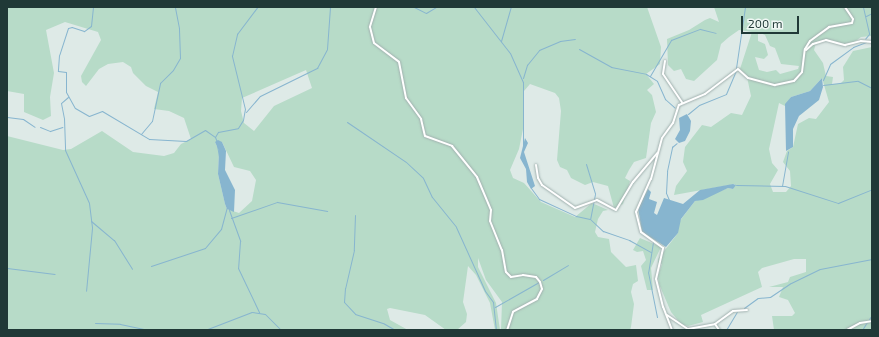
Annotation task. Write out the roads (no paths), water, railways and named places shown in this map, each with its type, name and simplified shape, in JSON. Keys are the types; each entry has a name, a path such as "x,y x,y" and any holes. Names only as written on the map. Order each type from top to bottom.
{"street":[{"path":"376,7 370,27 374,43 399,62 406,98 421,119 424,136 452,146 477,177 491,210 490,219 503,252 506,272 511,277 522,275 536,277 540,282 542,289 537,299 513,312 506,330"},
{"path":"682,102 691,101 705,94 738,69 752,79 779,86 789,84 802,72 807,44 826,28 852,23 853,19 845,7"},
{"path":"806,51 812,44 826,40 845,45 861,41 872,42"},
{"path":"665,61 663,74 682,102"},
{"path":"536,165 538,178 542,185 575,208 597,200 616,210 633,182 657,153 682,102"},
{"path":"657,153 651,180 636,212 641,232 663,248 656,279 665,314 672,330"},
{"path":"665,314 684,328 698,329 715,324 732,311 747,310"},
{"path":"847,330 860,323 872,321"},
{"path":"715,324 719,330"}],"water":[{"path":"822,78 823,87 819,100 799,116 793,129 793,147 786,151 785,104 791,97 810,91"},
{"path":"687,114 691,121 690,131 685,141 679,143 675,139 680,130 679,118"},
{"path":"525,138 528,143 524,152 535,186 531,189 527,182 526,169 520,158"},
{"path":"218,140 222,142 226,151 225,170 235,190 234,212 227,209 218,174 219,151 215,142"},
{"path":"733,184 736,185 733,189 728,188 703,200 695,201 681,219 678,233 666,247 642,232 638,208 648,189 651,192 649,199 657,202 654,213 657,215 664,198 683,204 700,190"}],"waterway":[{"path":"93,7 91,26 84,31 72,27 68,28 59,55 58,71 66,72 66,92 75,108 89,116 102,111 149,139 186,141 205,130 215,137 217,142"},
{"path":"141,134 152,121 160,83 173,70 180,58 179,28 175,7"},
{"path":"215,137 218,132 238,128 243,120 245,109 232,56 237,34 257,7"},
{"path":"246,112 260,96 317,68 327,49 330,7"},
{"path":"414,7 426,13 436,7"},
{"path":"474,7 510,53 523,82 523,148"},
{"path":"501,41 511,7"},
{"path":"736,68 745,7"},
{"path":"863,7 869,34 865,39"},
{"path":"866,16 872,13"},
{"path":"650,76 671,40 700,29 716,33"},
{"path":"523,78 527,65 539,50 560,41 575,39"},
{"path":"823,80 830,64 853,47 866,42"},
{"path":"579,49 611,67 646,74 657,81 665,99 675,108"},
{"path":"688,114 699,105 726,94 736,71"},
{"path":"823,85 858,81 872,88"},
{"path":"68,97 61,103 64,118 65,150 89,203 92,228 86,291"},
{"path":"7,117 23,119 35,127"},
{"path":"347,122 406,162 423,178 432,197 456,227 485,291 493,302 496,330"},
{"path":"40,127 50,131 62,127"},
{"path":"669,200 666,193 667,171 672,147 677,143"},
{"path":"217,145 219,156"},
{"path":"782,186 788,152"},
{"path":"586,164 595,194 590,219"},
{"path":"736,185 785,186 838,203 872,189"},
{"path":"531,188 539,199 576,216 590,219 603,231 629,240 651,252"},
{"path":"231,218 277,202 327,211"},
{"path":"151,266 205,248 221,229 227,207"},
{"path":"229,210 240,241 238,268 259,312"},
{"path":"355,215 354,250 345,288 344,302 355,314 383,323 395,330"},
{"path":"91,221 114,240 132,269"},
{"path":"653,242 648,272 657,317"},
{"path":"744,308 758,298 770,297 791,283 820,269 872,259"},
{"path":"543,280 568,265"},
{"path":"7,268 55,274"},
{"path":"495,307 539,282"},
{"path":"205,330 252,312 265,314 281,330"},
{"path":"726,330 737,312"},
{"path":"869,319 872,315"},
{"path":"862,330 867,322"},
{"path":"95,323 120,324 148,330"}]}
